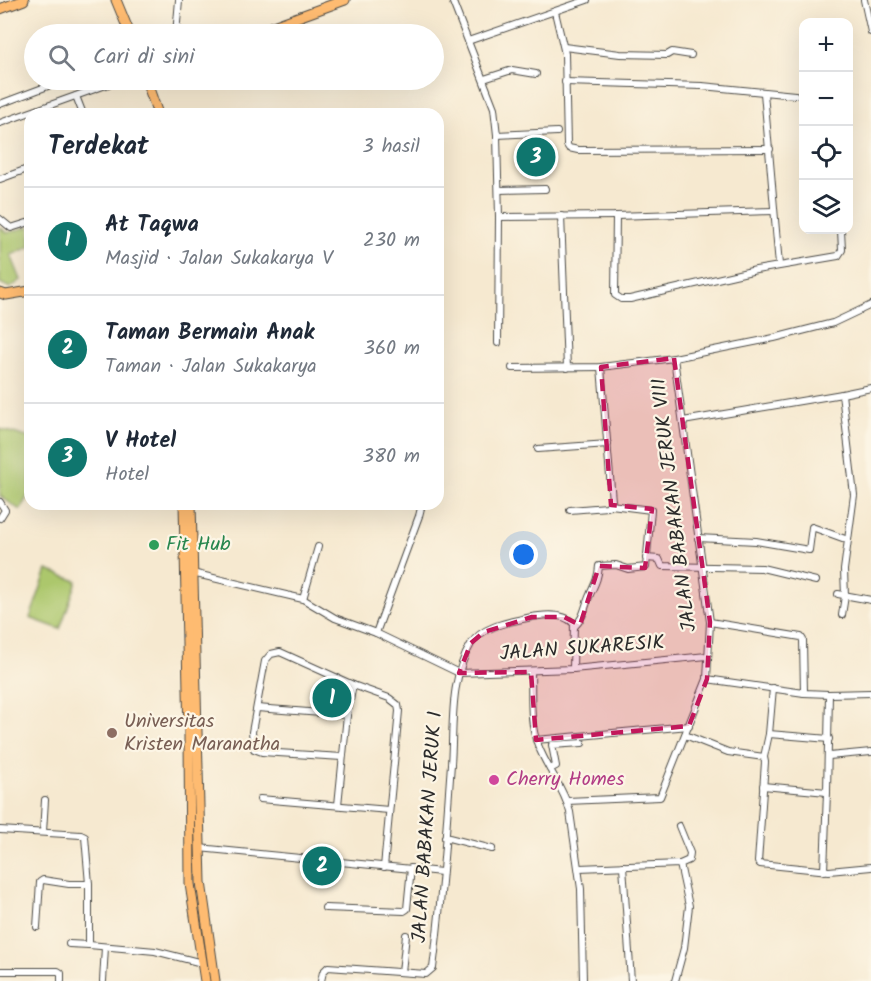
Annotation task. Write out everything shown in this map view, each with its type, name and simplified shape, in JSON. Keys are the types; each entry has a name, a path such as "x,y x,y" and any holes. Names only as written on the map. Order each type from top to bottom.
{"main road":[{"path":"4,5 24,0"},
{"path":"116,0 126,24"},
{"path":"279,24 345,0"},
{"path":"150,90 156,108"},
{"path":"0,293 6,295 24,292"},
{"path":"184,510 190,884 204,981"},
{"path":"191,510 199,848 201,882 215,981"}],"street":[{"path":"177,24 178,0"},
{"path":"452,0 494,108 500,216 498,343"},
{"path":"468,41 587,0"},
{"path":"864,0 871,29"},
{"path":"555,12 564,46 568,146 571,149 770,149"},
{"path":"564,46 620,54 667,55 672,52 691,55"},
{"path":"484,79 512,70 536,74"},
{"path":"565,82 702,86 795,95"},
{"path":"0,104 37,90"},
{"path":"42,108 96,90"},
{"path":"764,93 779,265"},
{"path":"76,96 80,108"},
{"path":"0,123 24,114"},
{"path":"497,135 557,132"},
{"path":"0,179 24,170"},
{"path":"499,190 545,189"},
{"path":"500,216 616,216 774,211"},
{"path":"561,216 567,368"},
{"path":"616,216 615,295 621,299 630,299 779,265 839,255 842,250 841,234"},
{"path":"0,219 11,228 24,224"},
{"path":"512,368 601,367 674,358 774,338 833,323 871,305"},
{"name":"JALAN BABAKAN JERUK VIII","path":"567,801 660,797 707,679 710,622 674,358"},
{"path":"601,367 611,505"},
{"path":"683,421 871,387"},
{"path":"842,394 854,495 844,570 845,596 842,615"},
{"path":"538,449 608,444"},
{"path":"0,502 4,510 0,518"},
{"path":"570,510 611,505 651,510 644,568 628,569 597,563 596,584 582,619 574,627 573,669"},
{"path":"376,633 420,510"},
{"path":"698,538 756,541 808,550 812,527 848,540"},
{"path":"303,598 318,547"},
{"path":"646,558 659,559 662,566 762,568 816,581"},
{"path":"192,573 303,598 342,621 376,633 459,673"},
{"path":"838,594 871,600"},
{"name":"JALAN BABAKAN JERUK 1","path":"321,981 323,972 328,967 426,974 433,968 455,688 471,643 484,632 515,620 544,616 564,617 572,621 574,627"},
{"path":"710,622 801,637 803,640 804,693"},
{"path":"342,757 257,752 252,744 265,661 274,653 280,652 353,685 389,698 398,705 384,867"},
{"name":"JALAN SUKARESIK","path":"459,673 531,672 707,656"},
{"path":"531,672 536,740 567,801 579,868 583,981"},
{"path":"707,679 804,693 871,693"},
{"path":"338,805 347,716 353,685"},
{"path":"773,688 769,734 764,757 760,864 824,871 871,867"},
{"path":"824,871 829,694"},
{"path":"257,708 347,716"},
{"path":"536,740 689,726"},
{"path":"769,734 829,739"},
{"path":"685,735 728,752 764,757"},
{"path":"550,769 556,766 552,745 582,743"},
{"path":"829,756 871,752"},
{"path":"763,786 827,792"},
{"path":"260,799 389,810"},
{"path":"43,832 45,800"},
{"path":"579,868 680,864 689,860 690,853 680,826"},
{"path":"0,830 85,837 89,884 89,945"},
{"path":"445,837 492,849"},
{"path":"199,848 442,872"},
{"path":"675,981 684,948 689,906 680,864"},
{"path":"623,866 631,981"},
{"path":"325,908 404,911 407,909 411,868"},
{"path":"37,927 40,882 43,880 89,884"},
{"path":"402,972 406,935"},
{"path":"69,944 155,951 202,963"},
{"path":"103,981 105,947"},
{"path":"0,971 58,971 61,974 61,981"}],"highlighted area":[{"path":"674,358 710,622 707,679 689,726 536,740 531,672 459,673 471,643 484,632 532,617 564,617 580,625 599,566 645,568 652,509 611,505 601,367"}],"green space":[{"path":"0,227 7,233 24,228 24,250 11,255 21,280 10,288 0,283"},
{"path":"0,429 24,436 24,503 20,510 0,496"},
{"path":"47,570 77,581 60,629 30,618"}],"place":[{"name":"V Hotel","path":"536,157"},
{"name":"Fit Hub","path":"154,545"},
{"name":"At Taqwa","path":"332,698"},
{"name":"Universitas Kristen Maranatha","path":"112,733"},
{"name":"Cherry Homes","path":"494,780"},
{"name":"Taman Bermain Anak","path":"322,866"}]}
